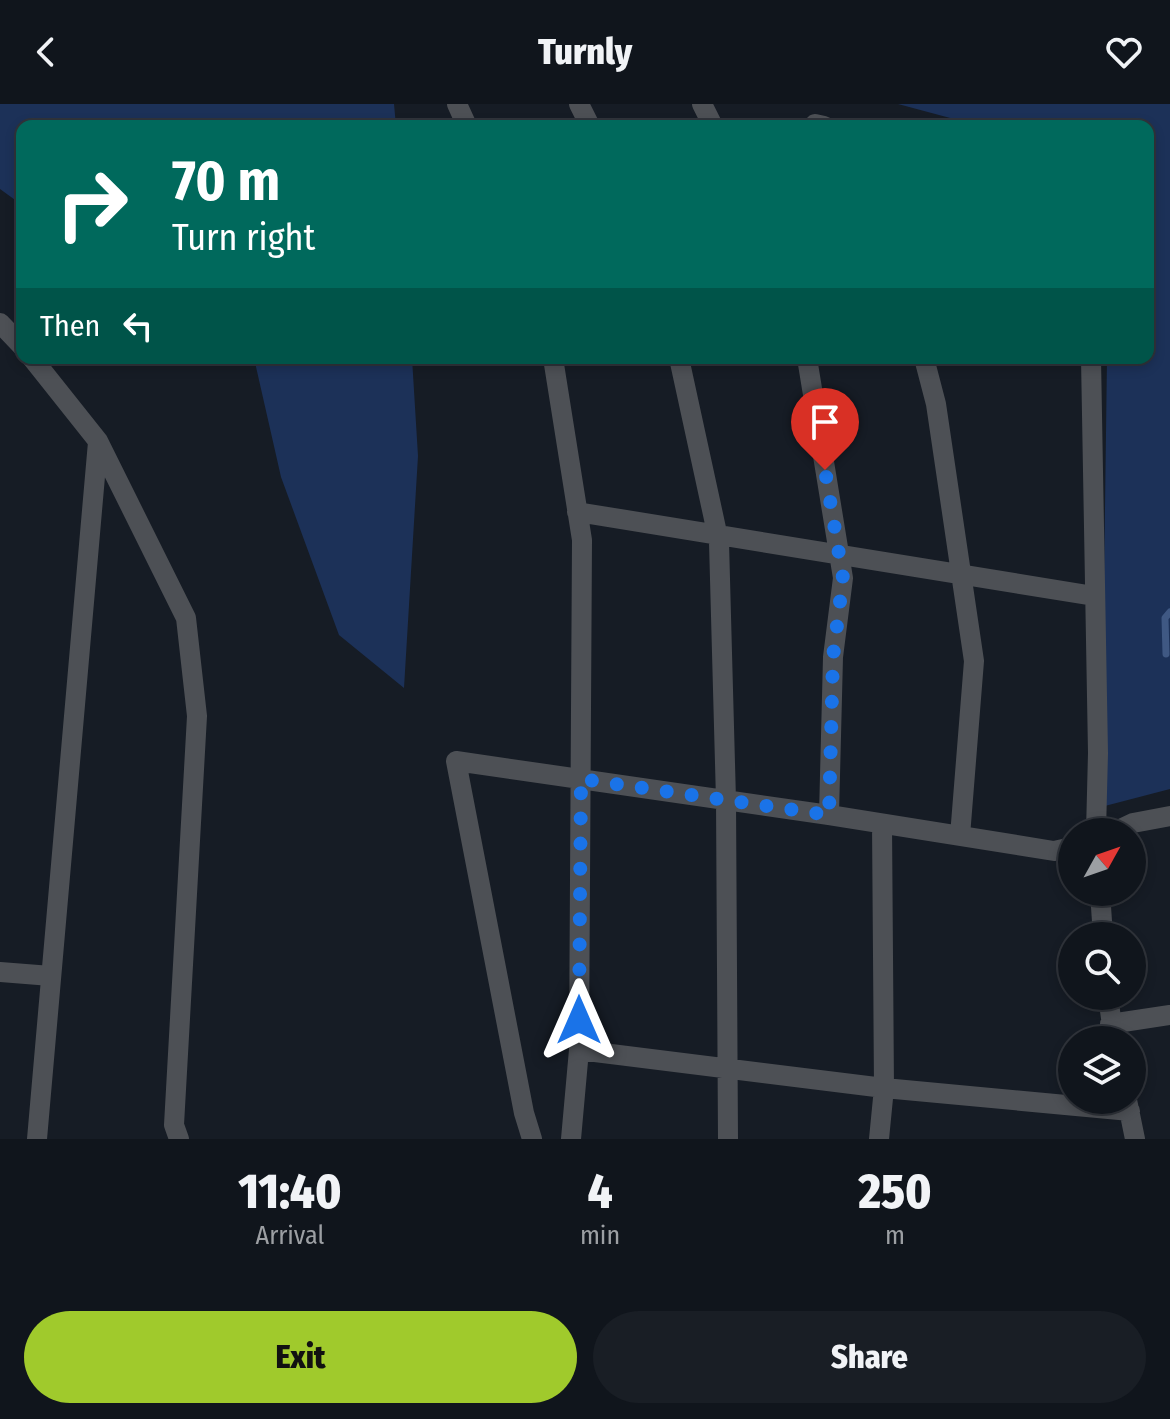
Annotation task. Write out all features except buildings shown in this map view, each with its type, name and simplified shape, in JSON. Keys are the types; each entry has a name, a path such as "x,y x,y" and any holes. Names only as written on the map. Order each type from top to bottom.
{"street":[{"path":"0,323 16,339"},
{"path":"37,364 98,441 186,618 197,716 174,1125 179,1139"},
{"path":"554,364 582,540 579,1050 571,1139"},
{"path":"680,364 718,535 726,800 728,1139"},
{"path":"808,364 843,578 833,657 829,815"},
{"path":"926,364 936,404 974,661 960,836"},
{"path":"1091,364 1096,818"},
{"path":"37,1139 98,441"},
{"path":"577,512 1094,596"},
{"path":"532,1139 524,1113 456,761 1058,850"},
{"path":"1146,821 1170,816"},
{"path":"879,1139 884,1088 882,824"},
{"path":"0,972 51,976"},
{"path":"1132,1026 1170,1015"},
{"path":"579,1050 884,1088 1058,1101"},
{"path":"1130,1114 1135,1139"}],"shaded area":[{"path":"0,104 394,104 395,120 16,120 16,201 0,189"},
{"path":"898,104 1170,104 1170,789 1101,807 1107,364 1154,364 1154,120 958,120"},
{"path":"255,364 412,364 418,456 404,688 339,635 281,477"}],"waterway":[{"path":"1166,654 1165,618 1170,612"}],"route":[{"path":"579,1020 581,779 829,815 833,657 843,578 825,470"}]}
